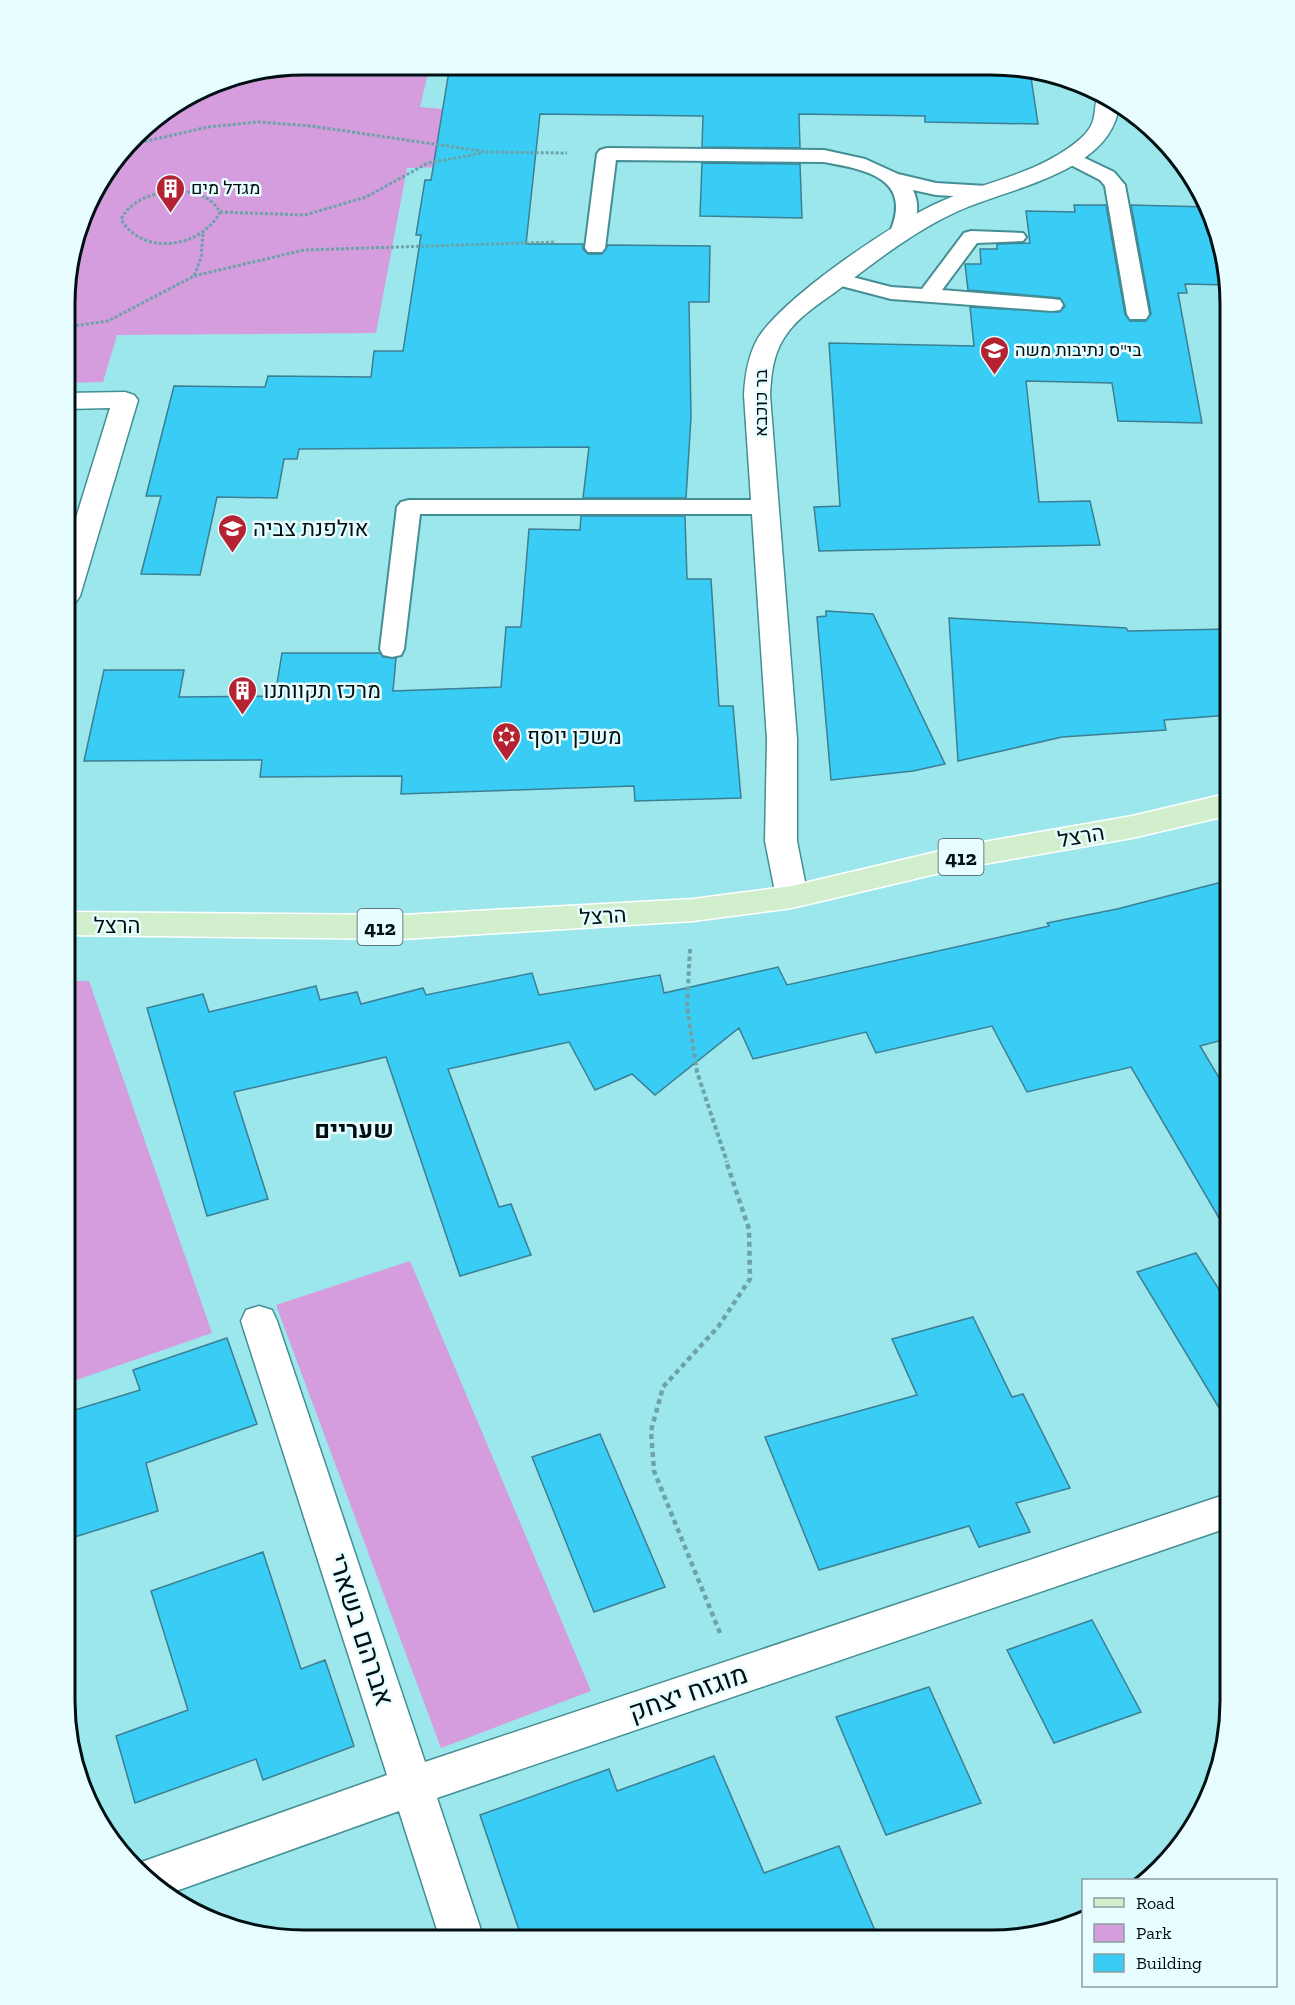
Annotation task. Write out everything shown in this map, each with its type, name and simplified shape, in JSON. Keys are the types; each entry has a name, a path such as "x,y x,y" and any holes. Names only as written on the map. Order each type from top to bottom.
{"main road":[{"name":"הרצל","path":"75,924 403,927 693,910 792,897 961,857 1132,827 1220,806"},
{"name":"הרצל","path":"1132,827 1220,822"}],"street":[{"name":"בר כוכבא","path":"792,897 781,842 782,747 757,395 762,356 783,322 899,234 949,206 1070,157 1100,132 1108,107"},
{"path":"75,400 125,400 75,566"},
{"name":"אברהם בשארי","path":"259,1321 459,1930"},
{"name":"מוגזח יצחק","path":"157,1877 412,1786 1220,1513"}],"lane":[{"path":"595,248 607,154 824,156 857,163 893,179 936,189 987,192"},
{"path":"1070,157 1107,176 1114,185 1138,314"},
{"path":"893,179 906,194 909,204 907,220 899,234"},
{"path":"928,296 971,237 1016,237"},
{"path":"837,279 891,293 1052,305"},
{"path":"392,649 409,507 765,507"}],"path":[{"path":"142,142 208,127 260,122 311,126 488,152 607,154"},
{"path":"220,212 305,215 366,197 428,163 488,152"},
{"path":"177,191 207,197 217,204 220,212 218,221 203,234 172,243 154,243 131,235 123,228 121,219 126,209 144,197 177,191"},
{"path":"194,276 201,258 203,234"},
{"path":"75,326 108,321 194,276 304,250 558,242 595,248"},
{"path":"693,910 687,1007 698,1072 749,1229 750,1279 718,1327 663,1387 651,1431 654,1471 737,1676"}],"green space":[{"path":"289,75 428,75 420,107 532,117 526,165 407,168 376,333 117,335 103,382 75,383 75,289 79,259 87,230 106,190 122,165 153,132 189,106 230,87 259,79"},
{"path":"75,981 89,981 212,1333 75,1381"},
{"path":"410,1261 591,1691 441,1748 276,1305"}],"building":[{"path":"448,75 1006,75 1031,78 1038,124 925,122 925,116 799,114 800,148 702,147 703,116 540,114 526,244 583,244 583,249 588,254 602,254 608,245 710,246 709,302 689,302 691,417 686,498 583,498 589,447 299,449 297,459 284,459 277,498 217,497 200,575 141,574 161,496 146,496 174,386 265,387 268,376 371,377 374,351 403,351 421,235 416,235 425,180 431,180"},
{"path":"702,163 800,164 802,218 700,216"},
{"path":"1074,205 1106,205 1125,314 1130,321 1146,321 1151,314 1131,205 1198,207 1208,230 1216,259 1219,285 1185,284 1187,293 1178,293 1202,423 1118,421 1112,383 1026,381 1039,502 1090,501 1100,545 819,551 814,507 840,506 829,343 974,346 970,307 1060,312 1065,306 1060,298 968,290 965,264 981,264 980,249 997,249 997,244 1030,243 1026,211 1075,212"},
{"path":"581,516 685,516 687,579 711,579 719,706 733,706 741,798 635,801 634,786 401,794 402,776 260,777 262,760 84,761 104,670 184,670 179,697 275,696 282,653 380,653 383,657 396,658 393,691 501,687 506,627 521,627 529,529 580,530"},
{"path":"826,611 873,614 945,764 913,771 831,780 817,617 826,616"},
{"path":"949,618 1126,628 1128,631 1220,629 1220,716 1164,720 1166,730 1062,737 958,761"},
{"path":"1220,883 1220,1041 1200,1046 1220,1079 1220,1220 1131,1067 1027,1092 992,1026 876,1053 866,1032 753,1059 739,1028 655,1095 632,1074 595,1090 569,1042 448,1069 499,1207 511,1204 531,1255 460,1276 386,1057 234,1092 268,1199 207,1216 147,1008 203,994 209,1012 316,986 320,1000 357,992 361,1004 423,988 426,995 532,973 539,995 660,975 664,993 778,967 787,985 1049,926 1047,923 1117,909"},
{"path":"1196,1253 1220,1291 1220,1409 1137,1272"},
{"path":"973,1317 1012,1397 1023,1394 1070,1488 1016,1503 1030,1532 979,1547 969,1526 819,1570 765,1437 917,1395 892,1339"},
{"path":"227,1338 257,1424 146,1463 158,1511 75,1537 75,1410 140,1390 133,1370"},
{"path":"600,1434 665,1587 594,1612 532,1457"},
{"path":"263,1552 301,1669 325,1660 354,1746 263,1780 256,1759 135,1803 116,1736 188,1710 151,1591"},
{"path":"1092,1620 1141,1712 1054,1743 1007,1650"},
{"path":"929,1687 981,1803 886,1835 836,1717"},
{"path":"714,1756 764,1873 839,1846 875,1930 519,1930 480,1815 609,1769 617,1791"}],"place":[{"name":"מגדל מים","path":"170,214"},
{"name":"בי\"ס נתיבות משה","path":"994,376"},
{"name":"אולפנת צביה","path":"232,554"},
{"name":"מרכז תקוותנו","path":"242,716"},
{"name":"משכן יוסף","path":"506,762"}],"district":[{"name":"שעריים","path":"354,1129"}]}
